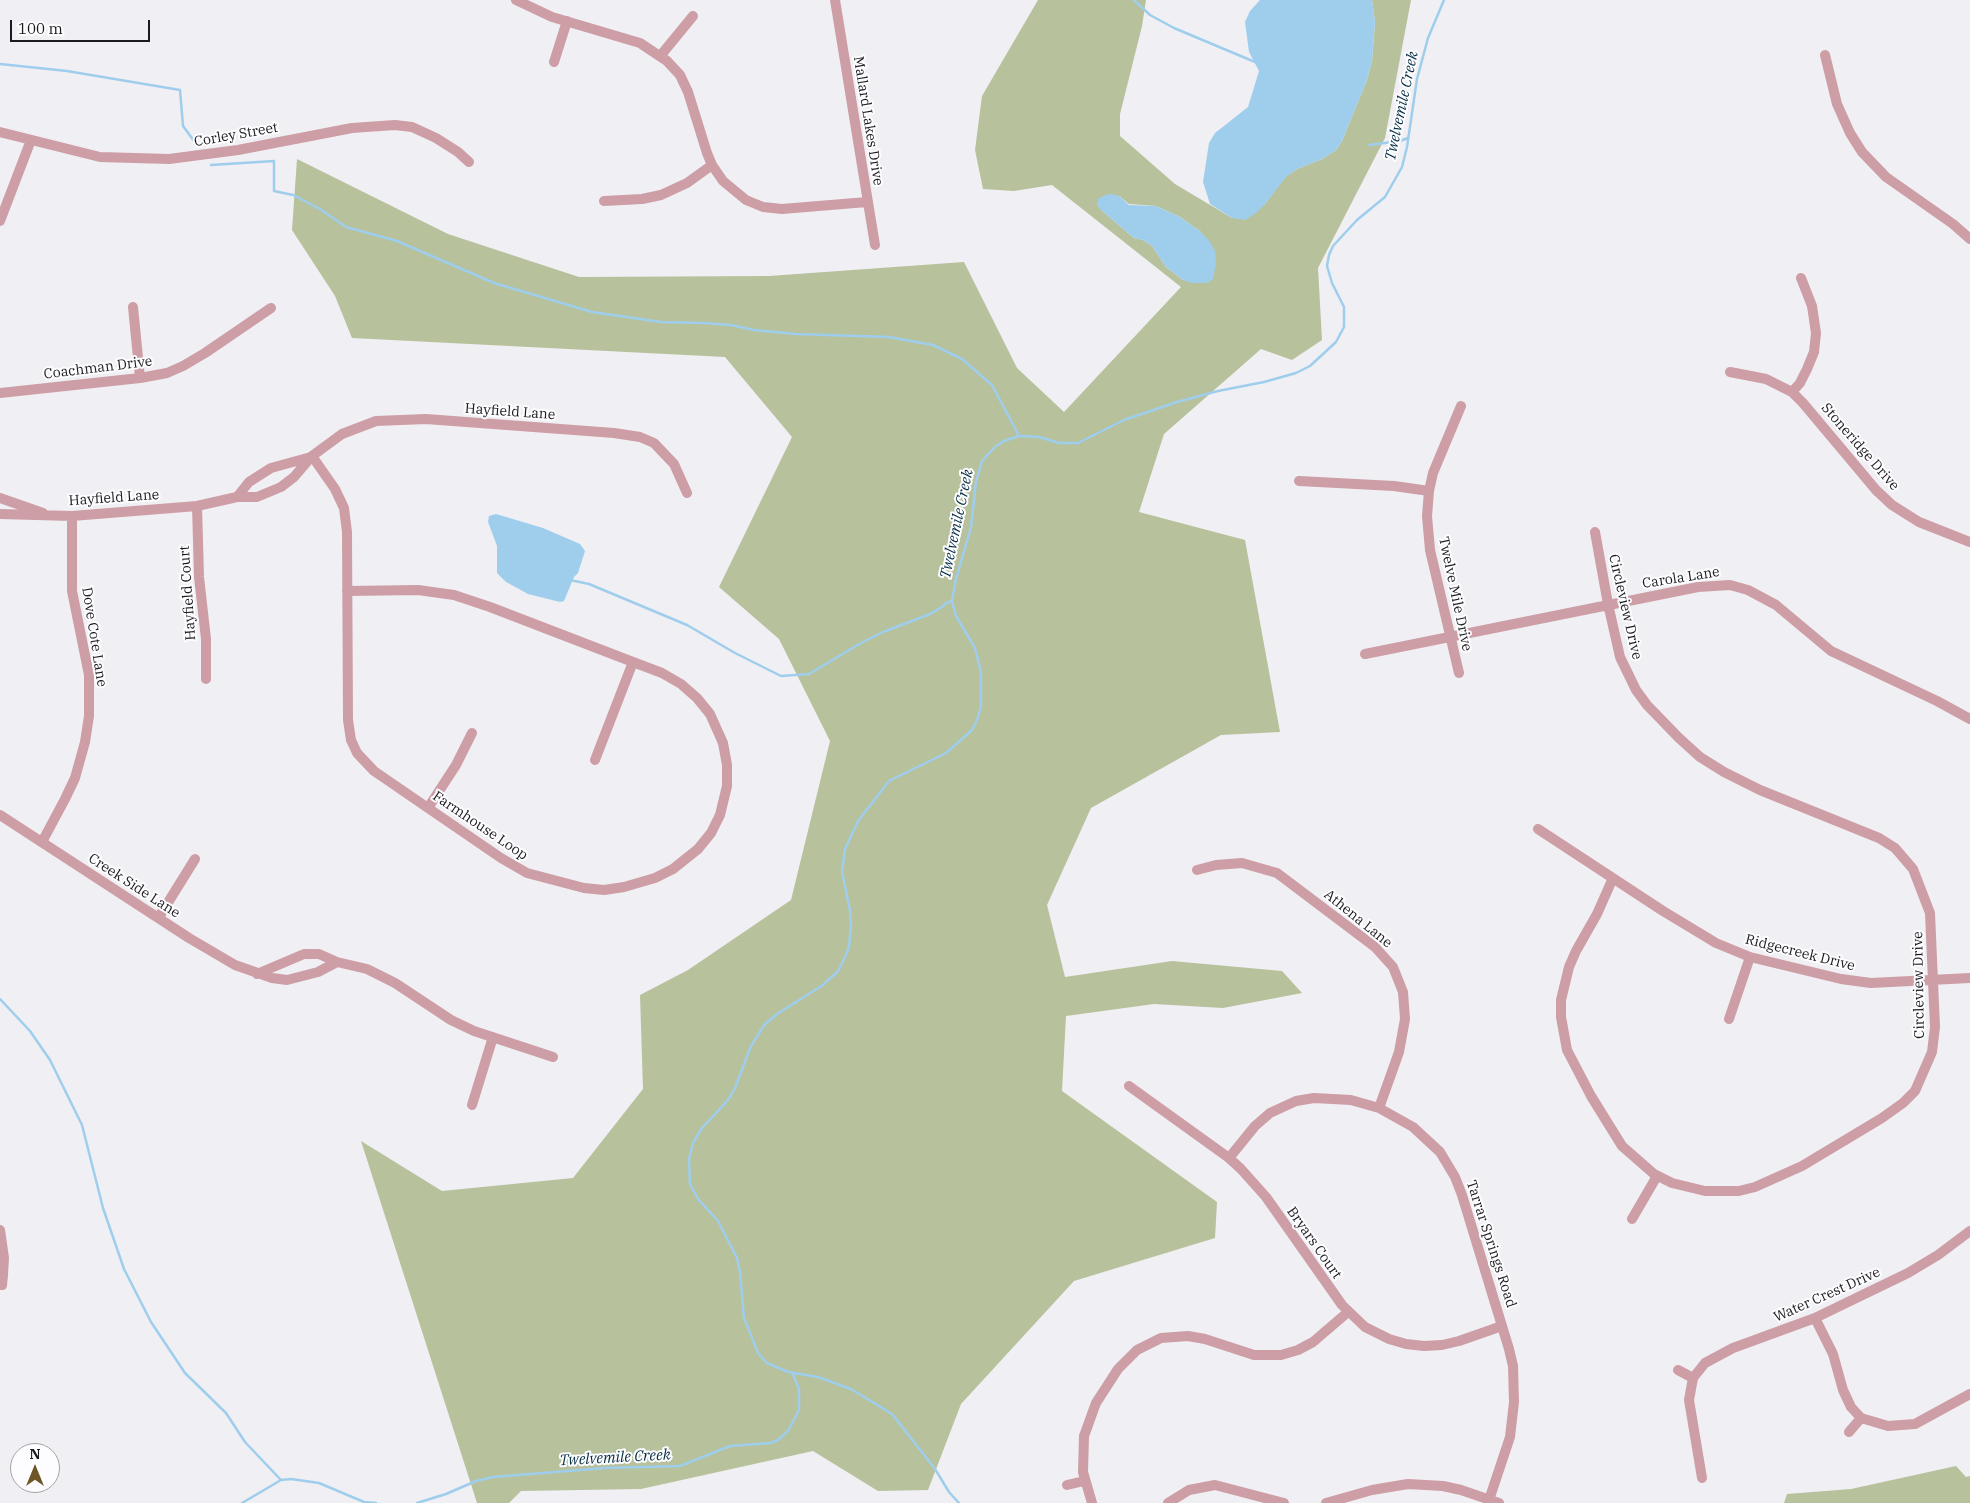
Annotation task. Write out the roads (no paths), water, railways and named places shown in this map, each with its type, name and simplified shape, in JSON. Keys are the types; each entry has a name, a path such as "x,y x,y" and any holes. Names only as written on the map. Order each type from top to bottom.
{"street":[{"path":"516,0 552,17 640,44 660,55 674,68 684,84 712,165 730,188 746,200 764,207 782,210 867,202"},
{"name":"Mallard Lakes Drive","path":"835,0 875,245"},
{"path":"660,55 692,16"},
{"path":"554,62 567,21"},
{"path":"1825,55 1837,104 1850,133 1862,152 1886,177 1953,224 1970,239"},
{"name":"Corley Street","path":"0,132 100,157 170,159 238,150 352,128 395,125 412,127 436,138 458,152 469,162"},
{"path":"0,221 31,140"},
{"path":"604,201 642,199 661,195 687,184 712,165"},
{"path":"1792,392 1800,383 1807,369 1814,352 1816,334 1812,306 1801,278"},
{"path":"133,306 140,378"},
{"name":"Coachman Drive","path":"0,392 140,378 167,373 206,354 271,308"},
{"name":"Stoneridge Drive","path":"1730,372 1766,379 1792,392 1804,403 1876,490 1892,505 1919,522 1970,542"},
{"name":"Twelve Mile Drive","path":"1459,673 1430,550 1427,516 1429,491 1440,454 1461,406"},
{"name":"Hayfield Lane","path":"0,514 72,516 197,506 238,497 258,497 281,487 294,477 312,456 342,434 376,421 426,419 614,433 640,437 654,443 674,464 687,493"},
{"name":"Hayfield Lane","path":"238,497 249,482 271,468 312,456"},
{"name":"Farmhouse Loop","path":"312,456 335,489 344,508 347,532 348,720 351,740 357,753 374,771 501,858 527,873 584,888 604,890 624,887 655,878 673,869 698,849 711,833 720,815 727,786 726,758 723,744 713,722 697,698 681,684 633,662 454,595 418,590 348,591"},
{"path":"1299,481 1394,486 1429,491"},
{"name":"Hayfield Lane","path":"0,498 50,516"},
{"name":"Hayfield Court","path":"197,506 198,577 206,639 206,679"},
{"name":"Dove Cote Lane","path":"42,842 75,778 85,742 89,716 89,675 72,590 72,516"},
{"name":"Circleview Drive","path":"1595,532 1620,657 1627,674 1647,705 1679,738 1700,756 1742,782 1880,838 1902,854 1917,877 1928,904 1931,922 1935,1027 1932,1052 1915,1091 1889,1113 1802,1166 1755,1187 1739,1191 1705,1191 1672,1183 1657,1176 1628,1153 1617,1139 1570,1058 1562,1025 1561,1000 1569,967 1597,914 1613,878"},
{"name":"Carola Lane","path":"1365,654 1608,604 1722,584 1739,587 1758,594 1776,605 1831,651 1970,718"},
{"path":"595,760 633,662"},
{"path":"428,808 456,765 472,733"},
{"name":"Creek Side Lane","path":"0,815 189,938 235,965 257,974 287,980 318,972 337,962"},
{"name":"Ridgecreek Drive","path":"1538,829 1716,943 1750,957 1871,983 1970,978"},
{"path":"159,917 195,859"},
{"name":"Athena Lane","path":"1197,870 1225,864 1242,863 1277,873 1375,947 1393,967 1403,992 1406,1019 1399,1052 1379,1108"},
{"path":"257,974 304,954 319,954 337,962 368,969 395,983 451,1020 474,1031 553,1057"},
{"path":"1729,1019 1750,957"},
{"path":"472,1105 493,1037"},
{"name":"Bryars Court","path":"1129,1086 1229,1158 1254,1182 1348,1312 1365,1327 1381,1336 1406,1344 1424,1346 1442,1345 1459,1341 1502,1326"},
{"name":"Tarrar Springs Road","path":"1229,1158 1262,1119 1278,1108 1296,1101 1324,1098 1351,1100 1379,1108 1404,1122 1427,1139 1440,1152 1455,1177 1502,1326 1512,1366 1514,1411 1510,1437 1492,1502"},
{"path":"1632,1219 1657,1176"},
{"path":"0,1230 4,1258 1,1285"},
{"name":"Water Crest Drive","path":"1693,1378 1706,1363 1733,1348 1815,1318 1915,1269 1938,1255 1970,1231"},
{"path":"1092,1503 1084,1481 1082,1454 1084,1436 1089,1419 1096,1403 1118,1369 1137,1350 1161,1338 1188,1336 1205,1339 1254,1355 1281,1355 1298,1350 1314,1342 1348,1312"},
{"path":"1815,1318 1833,1354 1843,1390 1851,1407 1860,1418 1888,1426 1915,1424 1970,1394"},
{"path":"1678,1370 1693,1378 1689,1400 1690,1413 1702,1478"},
{"path":"1849,1432 1860,1418"},
{"path":"1067,1484 1084,1481"},
{"path":"1326,1503 1372,1490 1408,1484 1444,1486 1461,1490 1492,1502"},
{"path":"1168,1503 1189,1490 1215,1485 1284,1503"}],"water":[{"path":"1260,0 1372,0 1375,22 1372,61 1367,80 1342,141 1336,150 1322,159 1297,169 1286,177 1265,204 1245,220 1232,218 1210,204 1203,182 1209,143 1215,133 1248,107 1259,71 1249,52 1245,22 1250,11"},
{"path":"1111,194 1119,196 1129,205 1156,206 1180,217 1201,232 1215,251 1216,263 1213,279 1207,283 1191,283 1183,280 1166,267 1152,246 1143,240 1134,238 1097,205 1098,199"},
{"path":"496,514 543,528 580,544 585,551 578,573 574,577 564,601 560,602 528,594 506,582 497,573 497,546 488,522 489,516"}],"waterway":[{"path":"1134,0 1150,15 1174,28 1255,62"},
{"name":"Twelvemile Creek","path":"959,1503 892,1414 851,1389 818,1377 788,1372 767,1363 758,1353 744,1318 737,1258 718,1221 698,1199 690,1184 689,1159 693,1143 702,1128 728,1100 735,1088 751,1046 765,1024 777,1014 823,985 838,971 849,947 851,925 850,910 842,872 845,849 858,821 889,781 946,753 972,730 977,720 981,707 981,673 975,648 956,616 952,601 956,579 971,527 976,482 982,461 996,446 1019,436 1039,437 1059,443 1078,443 1124,420 1177,402 1296,373 1310,366 1336,342 1344,327 1344,307 1332,283 1327,266 1329,255 1333,246 1357,220 1385,197 1402,167 1407,147 1417,79 1428,38 1444,0"},
{"path":"0,64 67,71 180,90 183,126 194,141"},
{"path":"1369,145 1400,141 1408,138"},
{"path":"211,165 274,161 274,191 293,195 320,209 346,227 397,241 494,283 592,312 661,322 731,325 754,330 796,334 889,337 933,345 962,359 992,385 1019,436"},
{"path":"570,580 589,584 687,625 735,653 781,676 809,674 861,643 883,632 930,614 952,601"},
{"path":"0,999 30,1031 50,1060 82,1125 103,1208 124,1269 151,1322 185,1373 226,1413 245,1442 281,1480"},
{"name":"Twelvemile Creek","path":"417,1503 446,1494 476,1481 493,1477 605,1468 680,1466 730,1446 771,1443 778,1440 788,1431 799,1410 799,1389 792,1372"},
{"name":"Twelvemile Creek","path":"242,1503 281,1480 291,1479 319,1483 364,1502 376,1503"}]}
